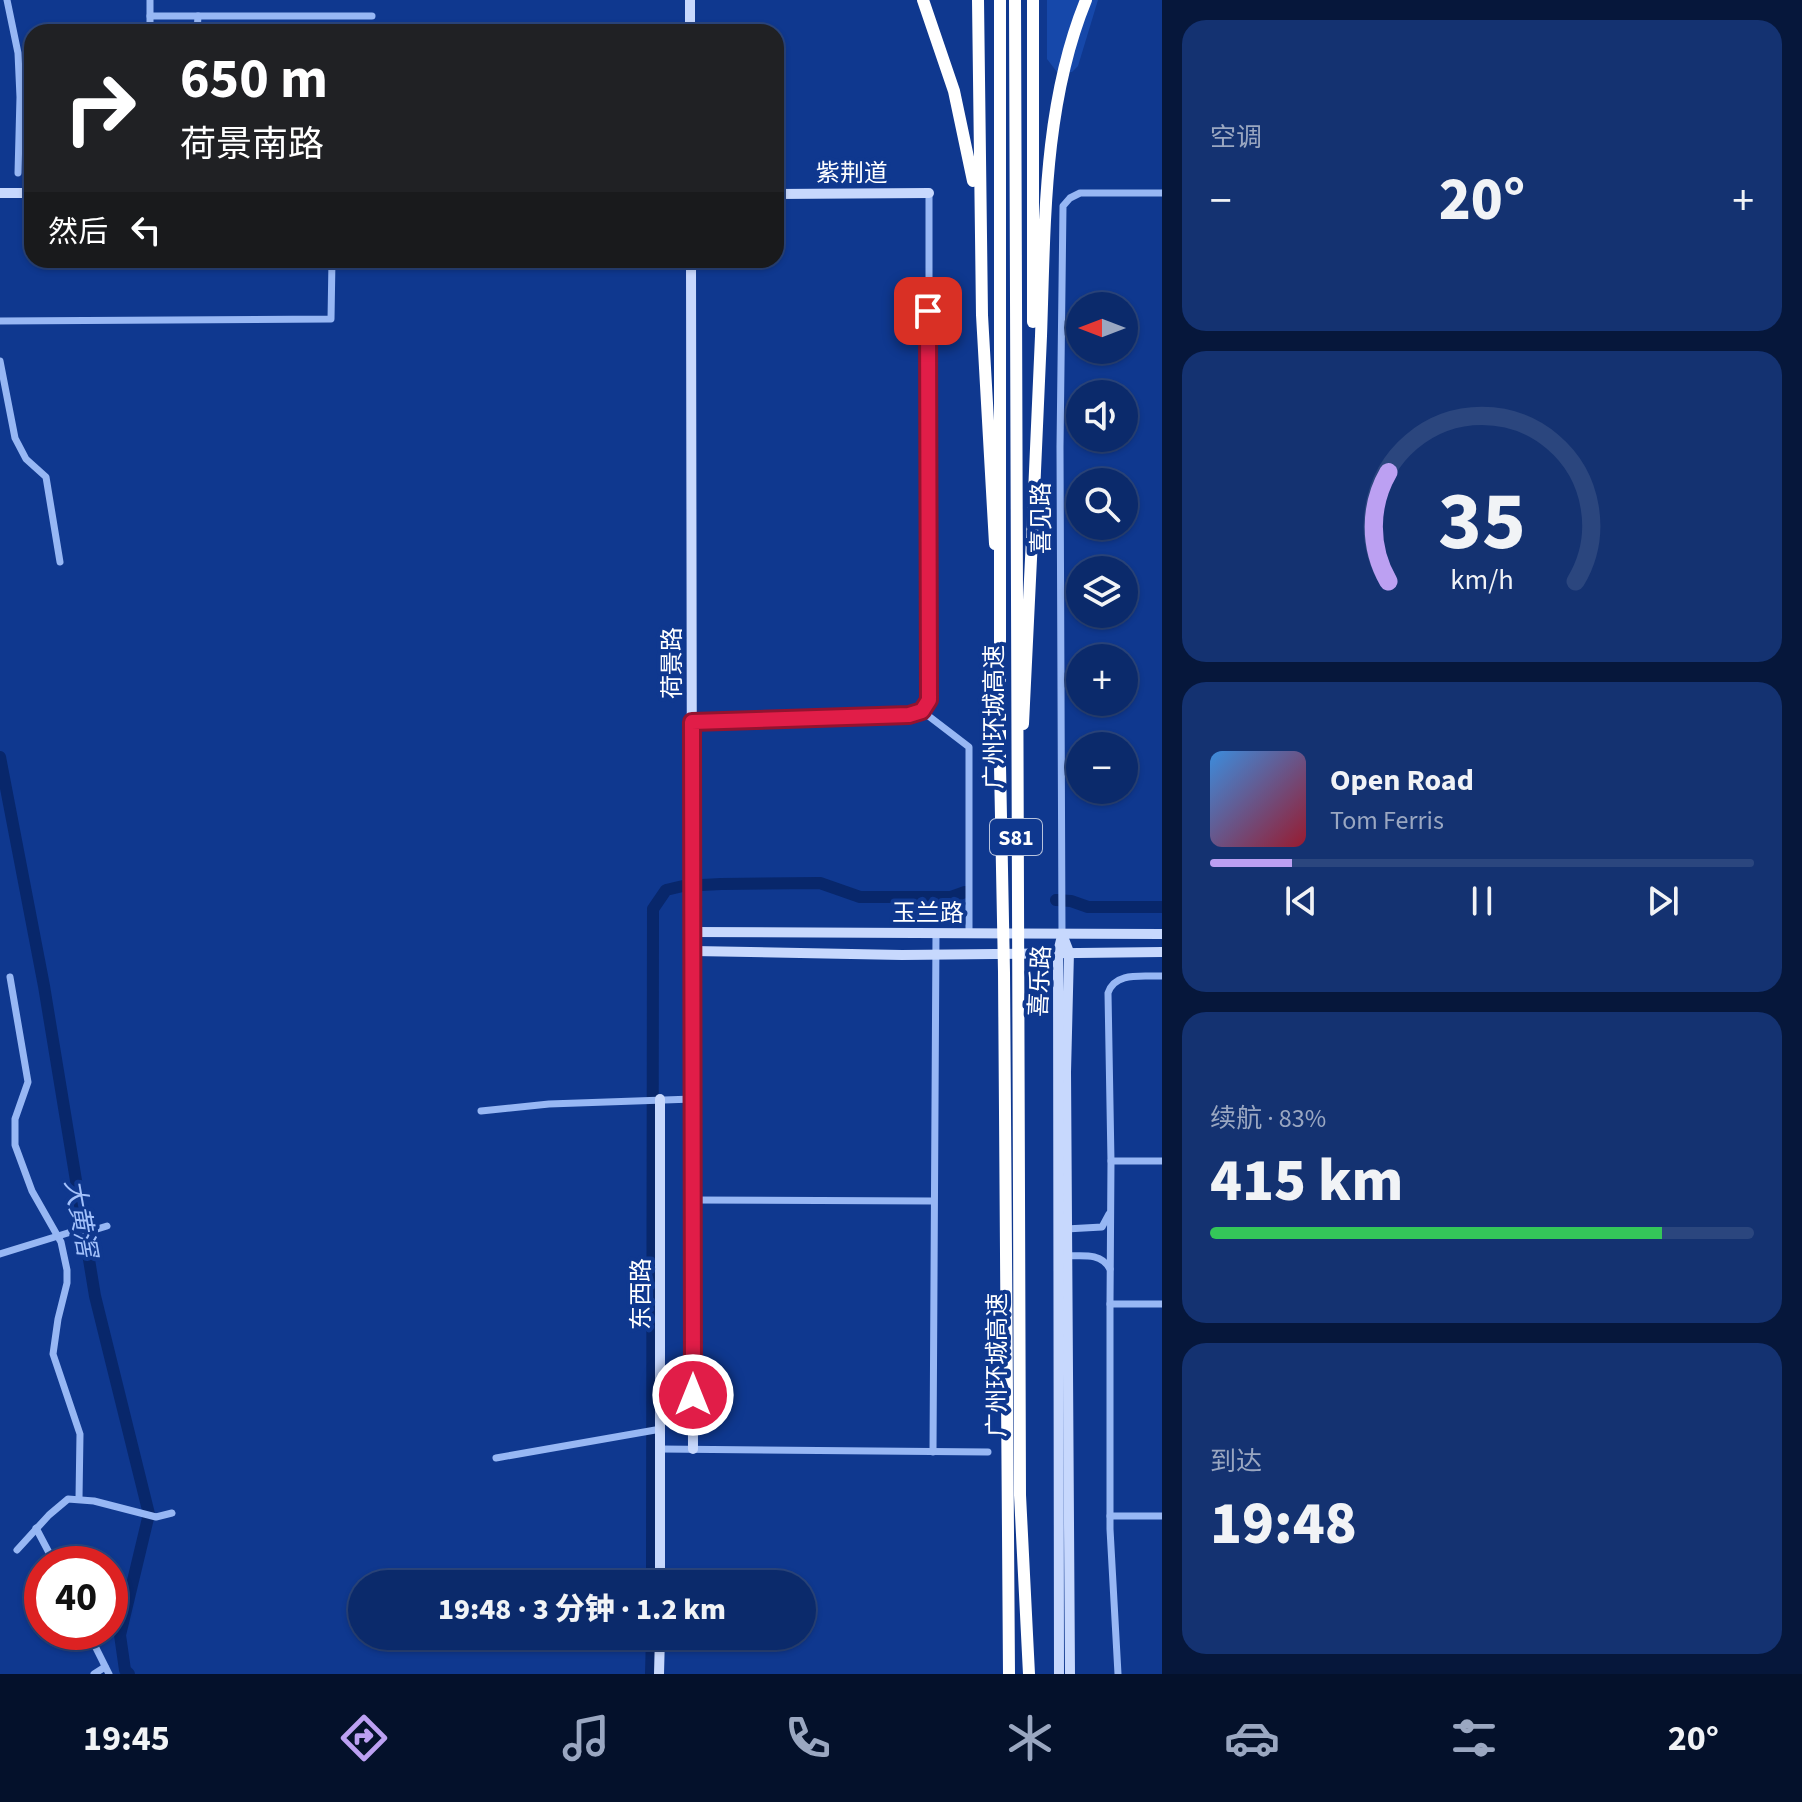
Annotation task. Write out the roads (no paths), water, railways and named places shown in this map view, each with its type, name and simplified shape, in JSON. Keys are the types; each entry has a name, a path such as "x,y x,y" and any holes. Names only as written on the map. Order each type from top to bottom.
{"highway":[{"path":"923,0 961,120 977,205 980,253"},
{"path":"978,0 980,253 984,388 999,623 1000,766"},
{"name":"广州环城高速","path":"1000,0 1000,766 1009,1674"},
{"name":"广州环城高速","path":"1015,0 1020,1495 1029,1674"},
{"path":"1033,0 1033,497"},
{"path":"1016,835 1053,130 1064,68 1086,0"}],"street":[{"path":"7,0 18,53 18,173"},
{"path":"150,0 150,24"},
{"path":"690,0 690,24"},
{"path":"150,16 372,16"},
{"path":"198,16 198,24"},
{"path":"0,193 24,193"},
{"path":"692,722 909,715 922,711 929,700 929,193"},
{"name":"紫荆道","path":"784,194 929,193"},
{"name":"喜见路","path":"1062,934 1060,447 1063,206 1080,193 1162,193"},
{"path":"0,321 331,319 332,268"},
{"name":"荷景路","path":"691,268 693,1449"},
{"path":"0,361 15,438 26,459 46,477 60,562"},
{"path":"922,711 969,747 969,934"},
{"name":"玉兰路","path":"693,932 1162,934"},
{"path":"933,1452 936,933"},
{"name":"喜乐路","path":"1059,1674 1062,934"},
{"name":"玉兰路","path":"694,951 1162,952"},
{"path":"1118,1674 1110,1516 1108,993 1111,985 1119,979 1162,976"},
{"path":"10,977 28,1082 15,1119 15,1145 32,1191 58,1236 68,1278 53,1354 80,1434 79,1498"},
{"name":"东西路","path":"660,1099 660,1570"},
{"path":"481,1111 536,1104 693,1099"},
{"path":"1111,1161 1162,1161"},
{"path":"693,1200 933,1201"},
{"path":"1063,1229 1102,1227 1111,1208"},
{"path":"0,1254 58,1236 107,1226"},
{"path":"1063,1256 1098,1257 1109,1266 1111,1277"},
{"name":"喜乐路","path":"1063,1256 1070,1674"},
{"path":"1110,1304 1162,1304"},
{"path":"496,1458 661,1429"},
{"path":"661,1449 988,1452"},
{"path":"17,1550 63,1502 79,1498 156,1517 172,1513"},
{"path":"1110,1516 1162,1516"},
{"path":"36,1528 46,1546"},
{"path":"94,1674 107,1670 97,1650"},
{"path":"659,1674 660,1650"}],"waterway":[{"name":"大黄滘","path":"0,757 44,986 95,1296 149,1514 120,1635 125,1670 129,1674"},
{"path":"652,1570 653,909 666,890 683,886 820,883 860,897 951,897 965,892"},
{"path":"1056,900 1088,907 1162,907"},
{"path":"651,1674 652,1650"}]}
